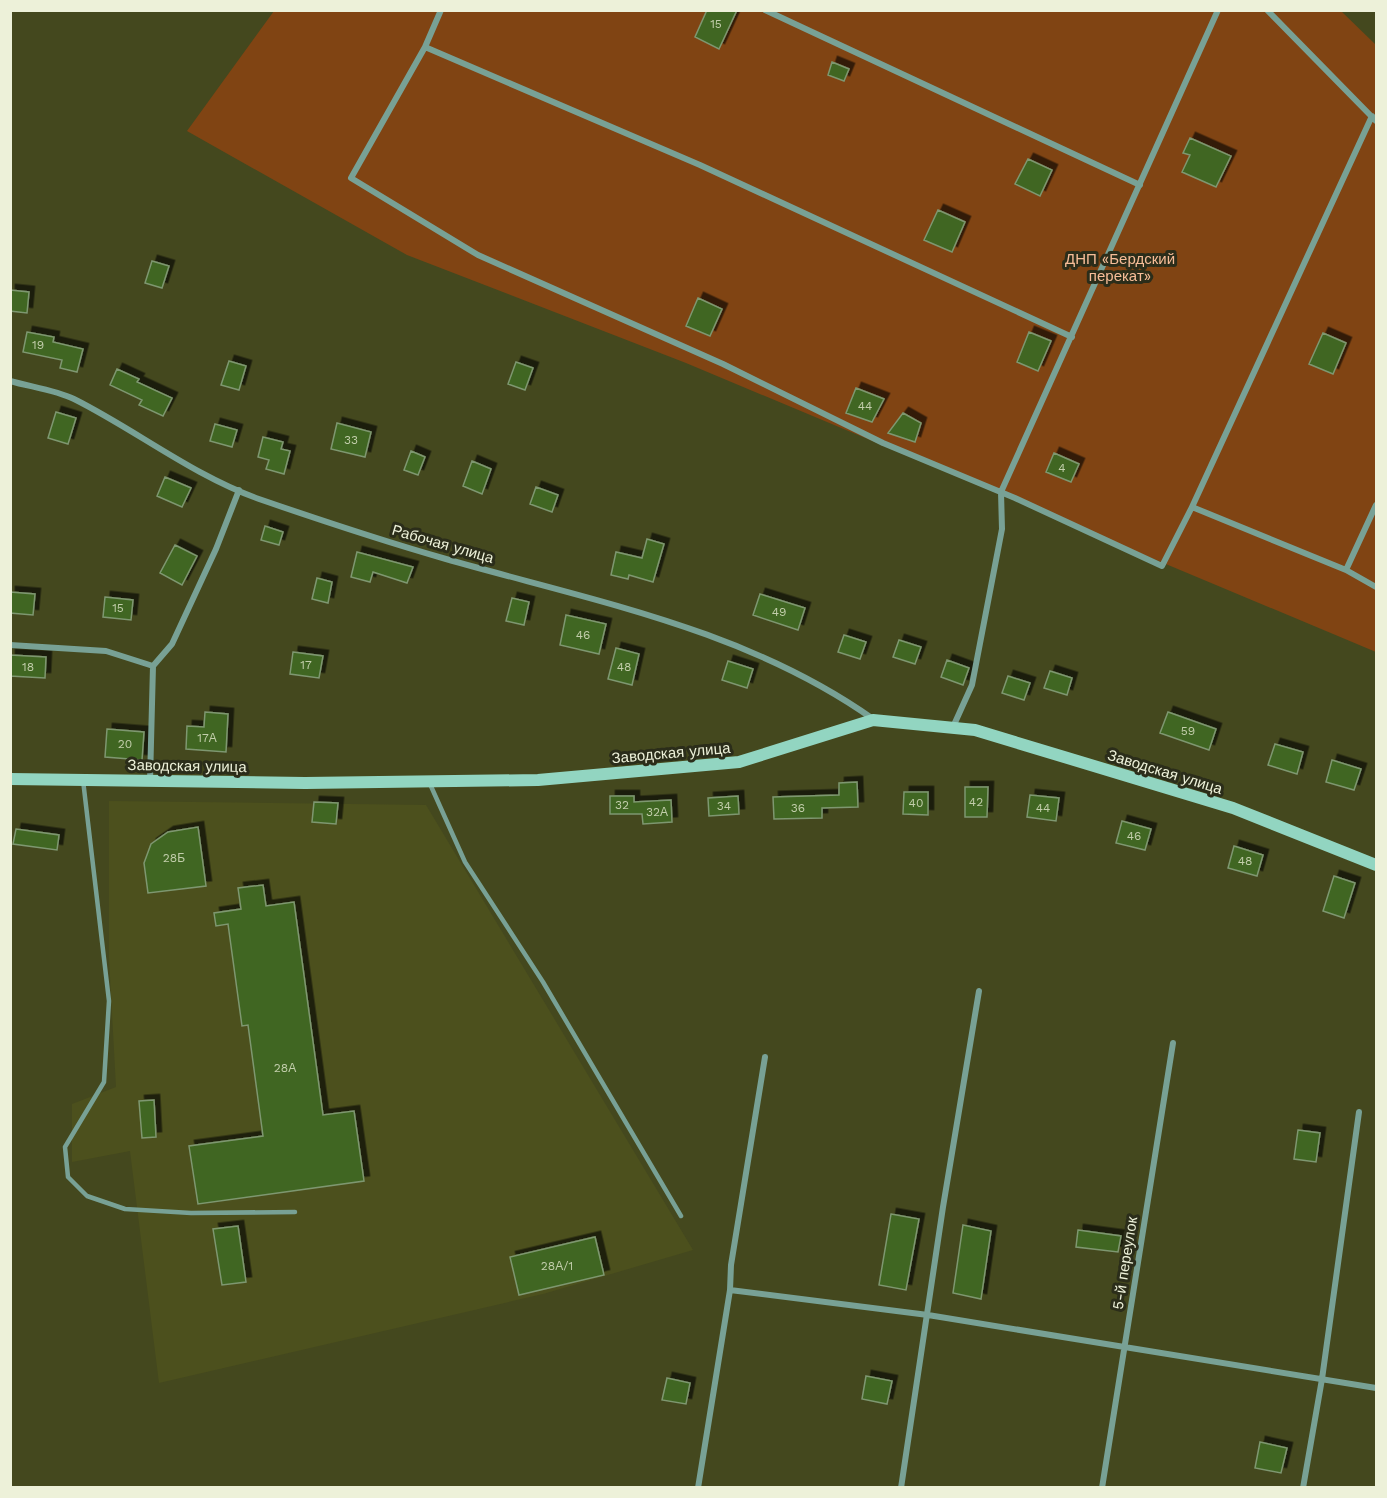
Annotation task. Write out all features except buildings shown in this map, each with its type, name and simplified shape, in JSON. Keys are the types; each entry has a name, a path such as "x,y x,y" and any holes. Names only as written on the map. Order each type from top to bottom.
{"street":[{"path":"441,10 425,47 351,178 478,255 723,364 883,443 1001,492 1162,566 1192,507 1374,119 1267,10"},
{"path":"765,10 1140,185"},
{"path":"953,728 972,685 1002,530 1001,492 1218,10"},
{"path":"425,47 700,165 1072,337"},
{"name":"Рабочая улица","path":"10,381 72,398 200,473 239,490 446,558 597,598 734,643 837,694 873,720"},
{"path":"150,781 153,666 172,644 216,549 239,490"},
{"path":"1346,570 1377,505"},
{"path":"1192,507 1346,570 1377,587"},
{"path":"10,645 106,651 153,666"},
{"name":"Заводская улица","path":"10,779 538,780 739,762 873,720 975,730 1233,808 1377,865"},
{"path":"901,1488 979,991"},
{"name":"5-й переулок","path":"1102,1488 1173,1043"},
{"path":"698,1488 765,1057"},
{"path":"1303,1488 1322,1379 1359,1112"},
{"path":"730,1290 928,1315 1377,1388"}],"lane":[{"path":"83,780 109,1001 104,1082 65,1147 68,1177 87,1196 125,1209 191,1213 296,1212"},
{"path":"429,781 465,862 543,982 681,1216"}],"shaded area":[{"path":"109,801 426,805 693,1250 543,1294 159,1383 130,1151 72,1162 72,1104 116,1087 109,958"}],"green space":[{"name":"ДНП «Бердский перекат»","path":"274,11 1341,11 1376,45 1376,652 686,363 407,255 187,131"}]}
